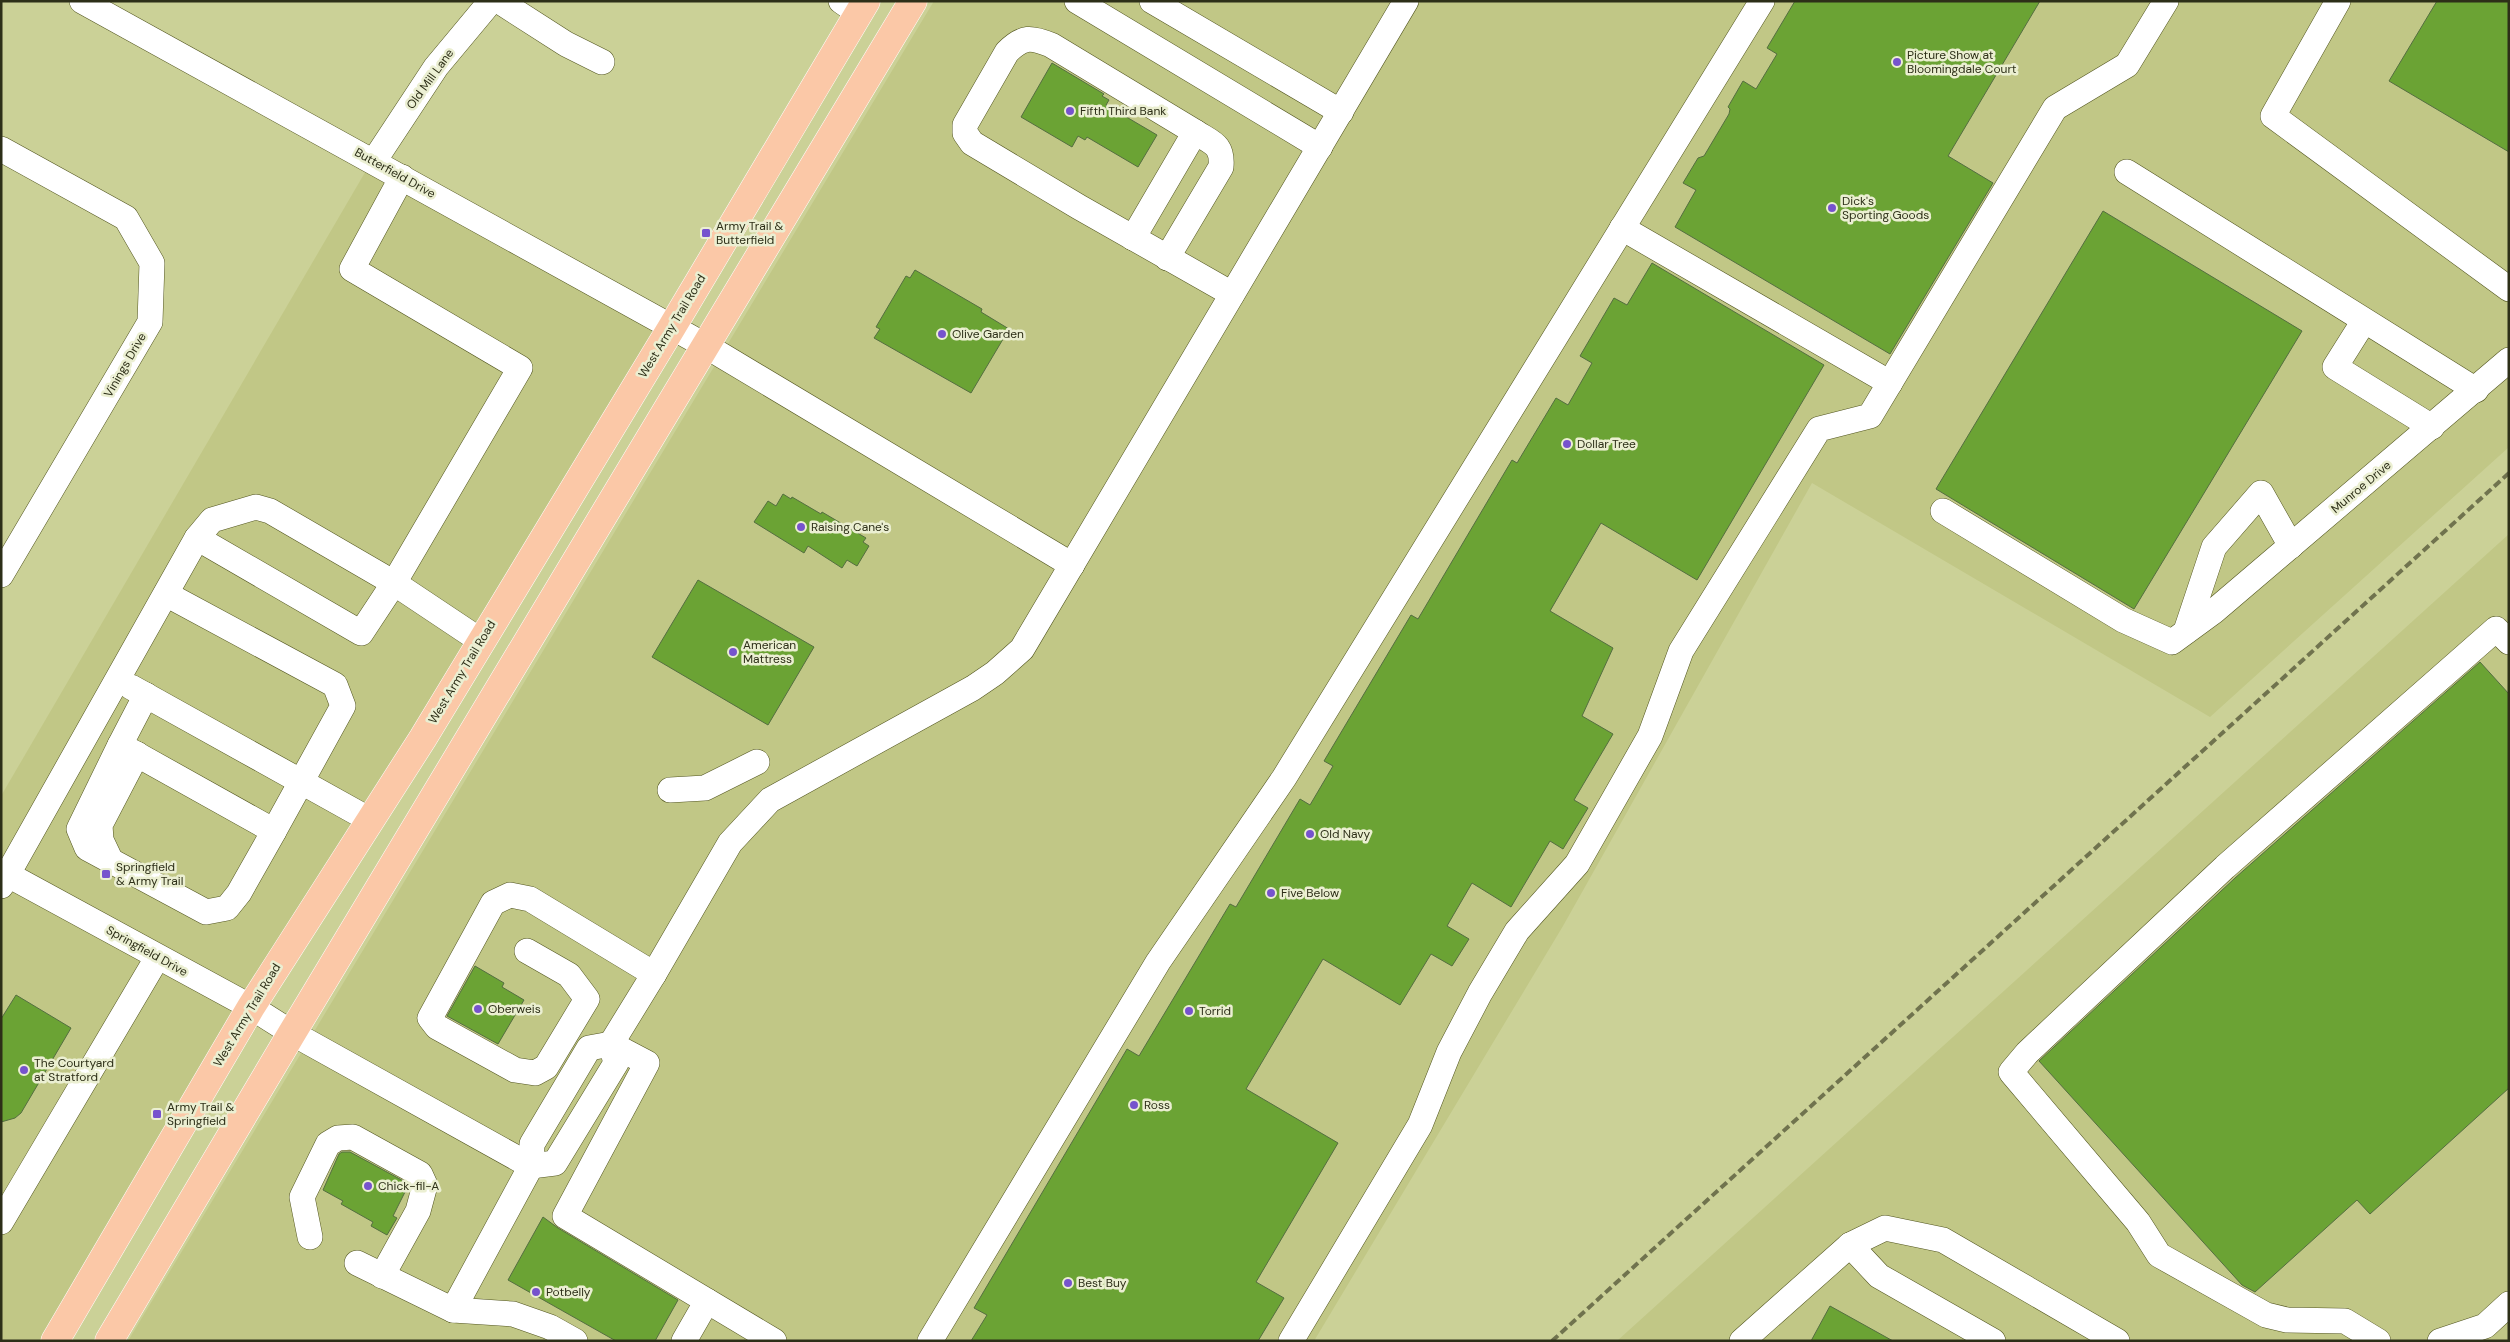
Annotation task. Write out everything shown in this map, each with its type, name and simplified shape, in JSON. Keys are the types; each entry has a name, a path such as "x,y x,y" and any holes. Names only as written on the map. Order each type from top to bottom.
{"main road":[{"path":"109,1341 292,1032 913,1"},
{"name":"West Army Trail Road","path":"55,1341 251,1007 481,641 672,327 855,5"}],"street":[{"name":"Butterfield Drive","path":"82,1 402,176 706,346 1072,564"},
{"name":"Old Mill Lane","path":"374,161 436,67 491,1"},
{"path":"500,1 566,44 602,62"},
{"path":"1077,1 1320,147"},
{"path":"1152,1 1341,112"},
{"path":"453,1310 531,1166 555,1162 616,1063 611,1044 730,843 770,800 939,708 995,673 1022,649 1406,1"},
{"path":"930,1341 1158,962 1284,778 1762,1"},
{"path":"1291,1341 1420,1125 1448,1052 1480,993 1517,931 1577,864 1650,736 1681,651 1819,429 1870,416 2055,108 2127,65 2166,1"},
{"path":"2338,1 2273,116 2509,289"},
{"path":"1167,258 1220,167 1221,150 1218,146 1059,50 1034,38 1014,44 1007,52 965,125 965,133 972,143 1167,258 1232,294"},
{"path":"1133,238 1195,132"},
{"name":"Vinings Drive","path":"1,149 126,218 152,263 150,322 1,574"},
{"path":"2127,172 2476,390"},
{"path":"197,538 361,634 394,583 520,368 352,269 402,176"},
{"path":"1622,228 1890,383"},
{"path":"2364,321 2335,367 2432,427"},
{"name":"Munroe Drive","path":"1944,511 2123,620 2172,642 2213,612 2509,360"},
{"path":"2186,631 2214,547 2261,493 2291,546"},
{"path":"4,877 118,680 197,538 212,520 256,508 270,511 394,583 481,641"},
{"path":"146,695 128,750 79,829 87,848 206,912 227,908 239,894 343,706 335,685 166,594"},
{"path":"2378,1341 2345,1321 2287,1320 2266,1315 2159,1256 2138,1222 2011,1072 2027,1053 2224,868 2504,630"},
{"path":"118,680 303,780 370,820"},
{"path":"128,750 274,830"},
{"path":"670,790 705,788 757,762"},
{"name":"Springfield Drive","path":"4,877 251,1007 531,1166"},
{"path":"527,951 569,975 587,999 546,1067 535,1074 516,1070 437,1028 430,1018 493,904 510,895 530,898 654,974"},
{"path":"1,1222 157,958"},
{"path":"611,1044 647,1063 565,1216 774,1341"},
{"path":"310,1237 302,1197 328,1144 338,1138 352,1137 420,1174 425,1185 418,1211 382,1276"},
{"path":"1742,1341 1850,1245 1885,1228 1943,1240 2117,1341"},
{"path":"1850,1245 1878,1276 1993,1341"},
{"path":"357,1263 453,1310 513,1314 550,1327 575,1341"},
{"path":"684,1341 707,1301"},
{"path":"2440,1341 2485,1326 2509,1304"}],"shaded area":[{"path":"934,1 2509,1 2509,447 2210,717 1812,483 1563,926 1314,1341 128,1341"},
{"path":"367,169 658,330 250,998 1,863 1,796"},
{"path":"2509,534 2509,1341 1617,1341"},
{"path":"1,881 238,1014 47,1341 1,1341"}],"building":[{"name":"Dick's Sporting Goods","path":"1795,1 2040,1 1948,156 1993,183 1890,354 1675,227 1696,190 1683,183 1698,158 1704,156 1729,114 1730,109 1728,107 1743,81 1756,89 1777,54 1767,48"},
{"path":"2437,1 2509,1 2509,152 2389,81"},
{"name":"Fifth Third Bank","path":"1052,63 1104,94 1102,96 1109,100 1106,105 1157,135 1138,167 1087,137 1085,140 1078,136 1072,147 1021,117"},
{"path":"2103,211 2302,331 2134,609 1936,489"},
{"path":"1652,263 1824,365 1697,580 1601,523 1550,611 1613,648 1582,716 1613,734 1574,800 1588,808 1563,849 1550,841 1511,907 1472,883 1447,926 1469,939 1452,966 1431,954 1400,1005 1323,959 1246,1089 1338,1143 1256,1282 1284,1298 1258,1341 971,1341 987,1315 974,1308 1127,1049 1139,1056 1230,904 1236,907 1300,799 1310,805 1333,766 1324,761 1411,615 1418,619 1512,460 1517,463 1556,398 1568,405 1592,363 1580,356 1614,298 1627,305"},
{"name":"Olive Garden","path":"915,270 982,309 981,312 1009,329 971,393 874,338 880,329 876,327 906,276 910,278"},
{"name":"Raising Cane's","path":"783,494 791,499 792,497 821,514 822,512 866,538 863,542 869,546 857,566 847,560 842,568 808,546 804,553 754,522 768,501 776,506"},
{"name":"American Mattress","path":"698,580 814,647 768,725 652,657"},
{"path":"2480,662 2509,694 2509,1088 2370,1214 2357,1200 2255,1292 2242,1285 2039,1061 2235,878"},
{"path":"475,966 504,983 502,987 524,1000 498,1044 447,1016"},
{"name":"The Courtyard at Stratford","path":"16,995 71,1028 21,1113 15,1118 1,1122 1,1019"},
{"name":"Chick-fil-A","path":"350,1152 409,1184 393,1216 397,1218 387,1235 371,1226 373,1222 341,1204 343,1201 323,1190 339,1154"},
{"path":"543,1217 558,1228 678,1300 655,1341 616,1341 508,1280"},
{"path":"1830,1306 1893,1341 1811,1341"}],"railway":[{"path":"1552,1341 2509,473"}],"place":[{"name":"Picture Show at Bloomingdale Court","path":"1897,62"},
{"name":"Fifth Third Bank","path":"1070,111"},
{"name":"Dick's Sporting Goods","path":"1832,208"},
{"name":"Army Trail & Butterfield","path":"706,233"},
{"name":"Olive Garden","path":"942,334"},
{"name":"Dollar Tree","path":"1567,444"},
{"name":"Raising Cane's","path":"801,527"},
{"name":"American Mattress","path":"733,652"},
{"name":"Old Navy","path":"1310,834"},
{"name":"Springfield & Army Trail","path":"106,874"},
{"name":"Five Below","path":"1271,893"},
{"name":"Oberweis","path":"478,1009"},
{"name":"Torrid","path":"1189,1011"},
{"name":"The Courtyard at Stratford","path":"24,1070"},
{"name":"Ross","path":"1134,1105"},
{"name":"Army Trail & Springfield","path":"157,1114"},
{"name":"Chick-fil-A","path":"368,1186"},
{"name":"Best Buy","path":"1068,1283"},
{"name":"Potbelly","path":"536,1292"}]}
